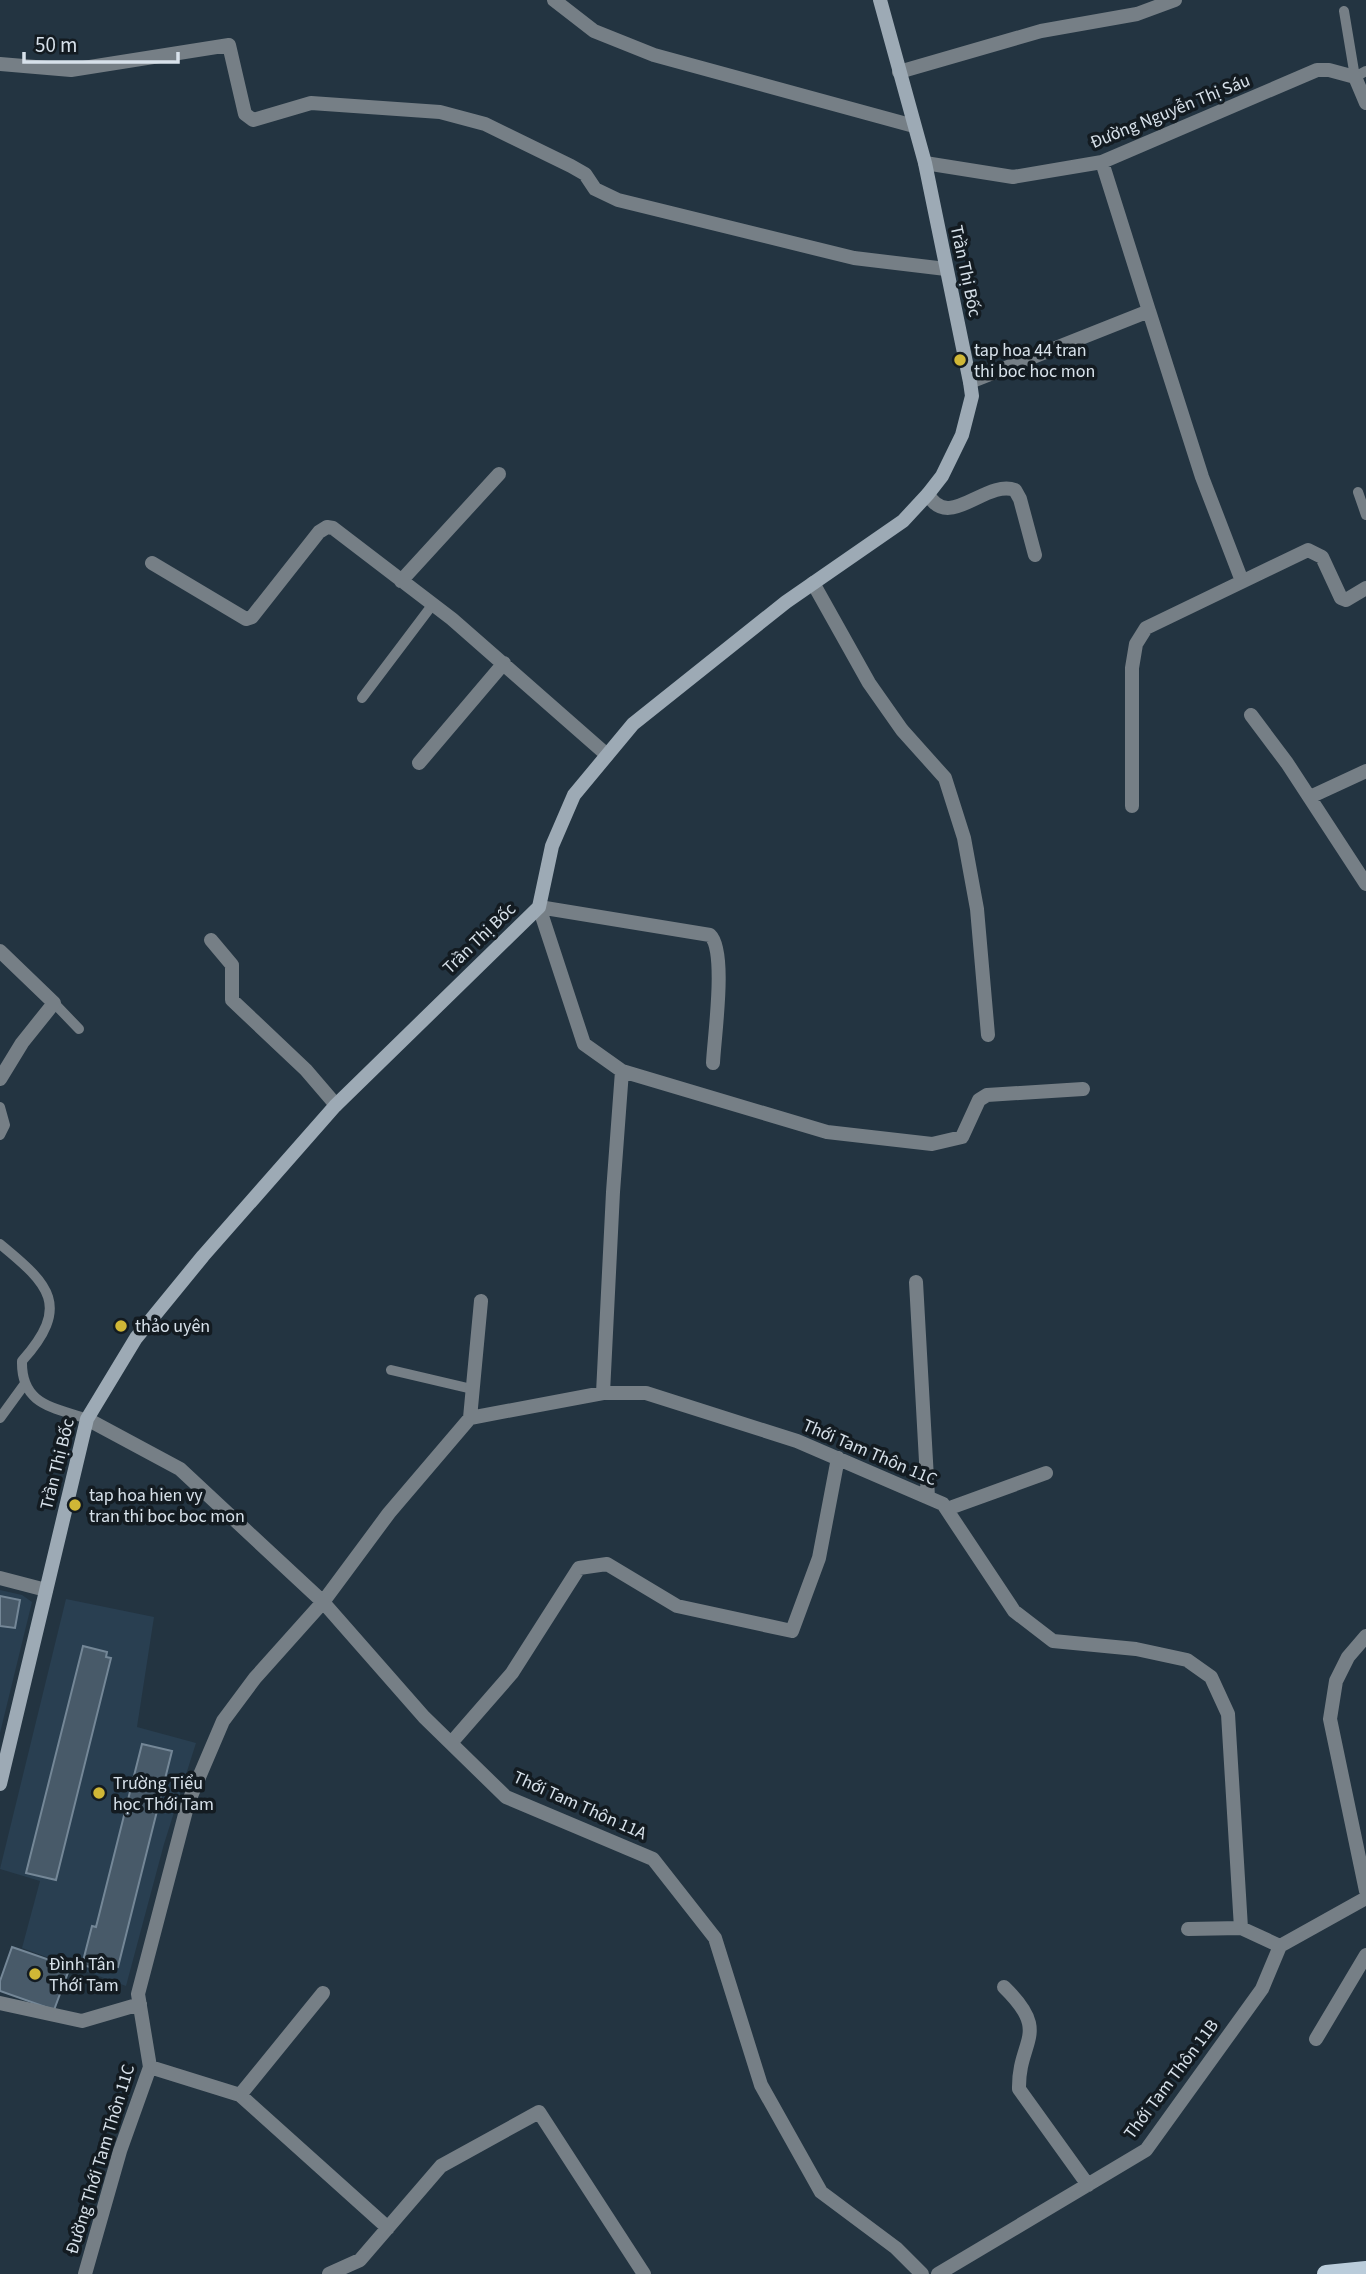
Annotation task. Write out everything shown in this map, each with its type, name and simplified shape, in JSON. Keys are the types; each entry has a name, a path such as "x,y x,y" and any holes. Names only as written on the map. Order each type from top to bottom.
{"main road":[{"path":"1326,2274 1366,2270"}],"street":[{"path":"554,0 594,31 654,55 914,126"},
{"name":"Trần Thị Bốc","path":"0,1784 87,1419 136,1338 203,1256 337,1105 539,907 552,846 574,794 633,724 813,583 903,521 942,476 962,436 972,396 970,382 925,163 880,0"},
{"path":"899,72 1041,31 1138,14 1175,0"},
{"path":"0,64 71,70 229,46 245,114 253,120 310,103 440,112 485,124 583,172 595,189 618,200 854,258 946,269"},
{"name":"Đường Nguyễn Thị Sáu","path":"925,163 1013,177 1102,162 1317,70 1329,69 1360,74"},
{"path":"1360,74 1366,103"},
{"path":"1102,162 1202,477 1242,581"},
{"path":"970,382 1149,310"},
{"path":"401,581 499,474"},
{"path":"928,494 935,506 945,509 998,489 1015,490 1020,499 1035,555"},
{"path":"152,562 246,619 252,617 319,532 327,527 433,604 607,755"},
{"path":"1132,806 1132,668 1139,637 1146,628 1308,550 1322,557 1341,598 1354,597 1366,587"},
{"path":"813,583 876,692 902,730 945,778 964,838 977,909 988,1035"},
{"path":"419,763 504,663"},
{"path":"1251,715 1310,797 1366,884"},
{"path":"1310,797 1366,771"},
{"path":"713,1063 718,965 716,946 710,935 539,907 584,1044 622,1072 827,1132 932,1144 961,1137 979,1100 987,1095 1083,1089"},
{"path":"211,940 231,961 230,994 237,1007 289,1052 337,1105"},
{"path":"0,951 54,1003 22,1043 0,1079"},
{"path":"603,1393 622,1072"},
{"path":"916,1282 928,1497"},
{"path":"323,1602 388,1513 470,1418 481,1301"},
{"name":"Thới Tam Thôn 11C","path":"470,1418 603,1393 646,1393 797,1441 928,1497 947,1509 1014,1611 1053,1641 1136,1649 1187,1660 1211,1677 1228,1714 1241,1928"},
{"name":"Thới Tam Thôn 11A","path":"87,1419 180,1469 323,1602 450,1743 506,1797 653,1859 715,1938 761,2085 821,2192 896,2248 922,2274"},
{"path":"450,1743 512,1673 579,1568 607,1564 677,1606 792,1631 819,1558 838,1458"},
{"path":"947,1509 1046,1473"},
{"path":"0,1578 46,1590"},
{"name":"Đường Thới Tam Thôn 11C","path":"85,2274 120,2151 150,2067 138,1994 188,1803 223,1721 256,1678 323,1602"},
{"path":"1366,1636 1348,1657 1339,1675 1331,1700 1330,1719 1366,1891"},
{"path":"1188,1928 1241,1928 1280,1946 1366,1898"},
{"name":"Thới Tam Thôn 11B","path":"938,2274 1146,2150 1262,1989 1280,1946"},
{"path":"1316,2039 1366,1955"},
{"path":"1004,1987 1027,2012 1030,2031 1018,2089 1088,2185"},
{"path":"240,2095 323,1993"},
{"path":"0,2003 82,2021 140,2004"},
{"path":"150,2067 240,2095 388,2228"},
{"path":"329,2274 360,2260 441,2166 539,2112 644,2274"}],"lane":[{"path":"1344,12 1360,74"},
{"path":"1358,492 1366,514"},
{"path":"362,698 433,604"},
{"path":"54,1003 79,1029"},
{"path":"0,1108 5,1125 0,1135"},
{"path":"0,1244 28,1267 51,1300 50,1319 41,1340 22,1361 24,1385 37,1401 87,1419"},
{"path":"391,1370 472,1389"},
{"path":"0,1418 24,1385"}],"shaded area":[{"path":"0,1590 22,1595 32,1602 0,1733"},
{"name":"Trường Tiểu học Thới Tam","path":"66,1599 154,1617 137,1727 196,1743 164,1844 126,1986 22,1948 40,1881 0,1869"}],"building":[{"path":"0,1596 20,1600 15,1628 0,1626"},
{"path":"83,1646 107,1652 106,1657 111,1658 56,1880 26,1873"},
{"path":"142,1744 172,1751 118,1967 100,1962 98,1969 82,1965 92,1926 96,1927"},
{"name":"Đình Tân Thới Tam","path":"12,1947 70,1967 54,2010 0,1991 0,1981"}],"place":[{"name":"tap hoa 44 tran thi boc hoc mon","path":"960,360"},
{"name":"thảo uyên","path":"121,1326"},
{"name":"tap hoa hien vy tran thi boc boc mon","path":"75,1505"},
{"name":"Trường Tiểu học Thới Tam","path":"99,1793"},
{"name":"Đình Tân Thới Tam","path":"35,1974"}]}
